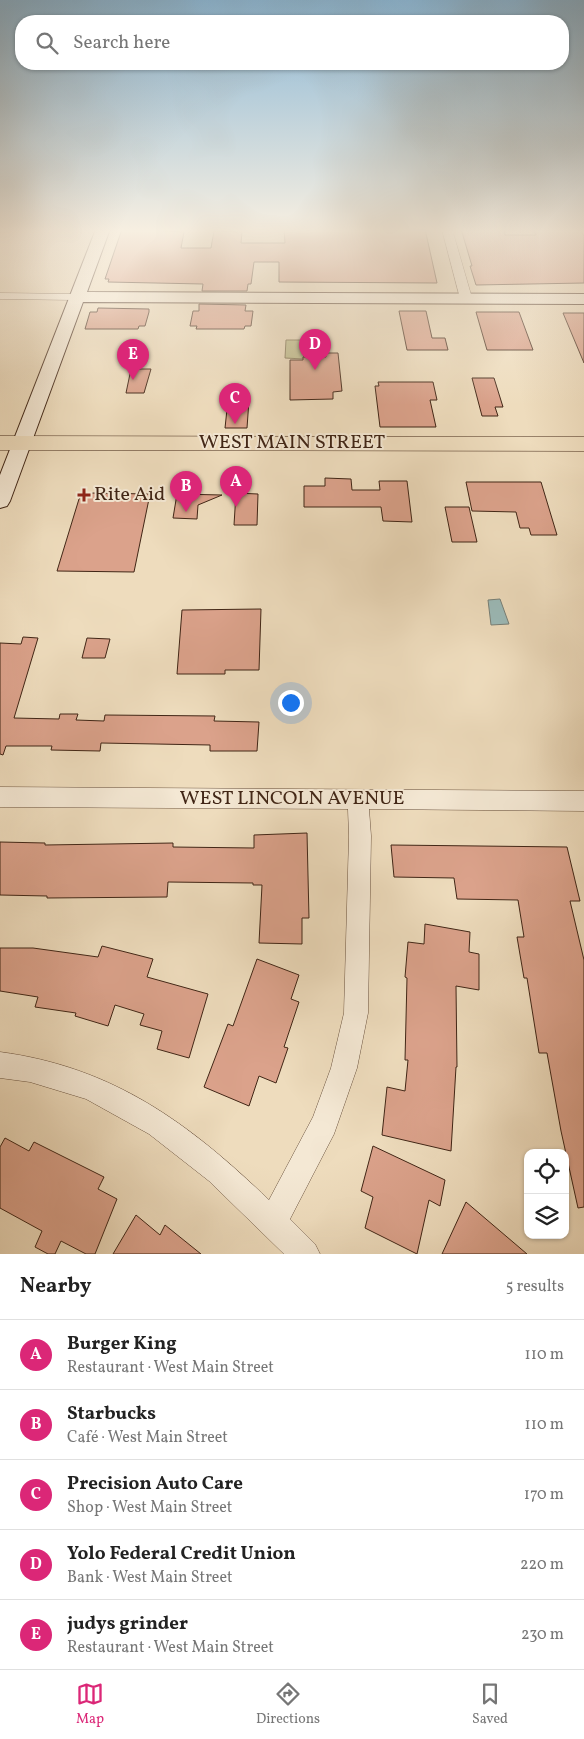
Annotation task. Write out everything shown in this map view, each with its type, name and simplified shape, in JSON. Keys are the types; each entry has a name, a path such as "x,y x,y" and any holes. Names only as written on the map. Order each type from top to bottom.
{"main road":[{"name":"WEST MAIN STREET","path":"0,443 584,444"}],"street":[{"path":"0,502 80,288"},
{"path":"463,288 466,298"},
{"path":"0,296 584,299"},
{"name":"WEST LINCOLN AVENUE","path":"0,797 584,801"},
{"path":"273,1222 324,1124 344,1068 356,1013 360,836 358,799"},
{"path":"0,1065 30,1069 90,1087 160,1124 219,1170 305,1254"}],"shaded area":[{"path":"286,340 303,340 304,359 285,358"}],"water":[{"path":"500,599 509,624 491,625 488,600"}],"building":[{"path":"202,288 247,288 247,291 202,291"},
{"path":"199,304 246,305 245,311 253,311 251,326 245,326 244,329 196,329 197,326 190,326 193,311 199,311"},
{"path":"98,308 149,309 149,312 145,326 139,326 138,329 85,329 90,312 97,312"},
{"path":"399,311 426,311 432,338 445,338 448,350 407,350"},
{"path":"476,312 519,312 533,350 487,350"},
{"path":"563,313 584,313 584,363"},
{"path":"325,353 338,353 342,391 333,392 333,399 290,400 290,360 303,360 303,357 326,357"},
{"path":"131,369 151,369 144,393 126,393"},
{"path":"472,378 494,378 503,407 495,407 498,416 482,416"},
{"path":"378,382 433,382 437,400 430,400 436,427 380,427 375,386 379,386"},
{"path":"228,400 249,400 247,428 225,428"},
{"path":"325,478 351,479 352,490 380,490 379,481 407,481 412,522 383,521 381,507 304,507 304,486 325,486"},
{"path":"466,482 541,482 557,535 531,535 529,528 520,528 516,512 472,511"},
{"path":"236,493 258,494 257,525 234,525"},
{"path":"85,494 150,494 134,572 57,571 79,499"},
{"path":"177,494 222,495 198,505 197,519 173,518"},
{"path":"445,507 469,507 477,542 452,542"},
{"path":"261,609 259,670 225,670 225,674 177,674 182,610"},
{"path":"23,637 38,638 14,718 59,719 60,714 78,714 76,720 104,721 105,715 215,716 214,721 259,722 257,751 210,751 210,745 101,743 100,751 51,750 52,746 6,746 3,755 0,754 0,643 21,644"},
{"path":"87,638 110,639 105,658 82,658"},
{"path":"307,833 309,918 302,918 302,944 259,943 262,885 253,885 253,883 168,882 167,897 47,898 47,896 0,895 0,842 45,843 45,845 173,843 173,847 254,848 254,835"},
{"path":"391,845 567,847 580,901 570,901 584,960 584,1207 578,1208 569,1167 569,1149 565,1149 547,1053 539,1053 527,978 524,978 517,937 524,937 518,900 457,899 454,878 394,877"},
{"path":"425,924 470,932 469,952 479,954 479,990 456,986 457,1067 451,1151 382,1135 387,1087 405,1091 408,1060 405,1060 407,978 405,977 408,942 424,944"},
{"path":"102,946 153,959 147,977 208,994 189,1058 157,1049 162,1031 140,1025 144,1014 115,1005 108,1026 75,1016 76,1013 35,1007 38,997 0,991 0,948 33,948 98,957"},
{"path":"257,959 299,975 291,999 299,1002 284,1047 288,1048 276,1083 259,1076 249,1106 204,1087 228,1024 233,1026"},
{"path":"5,1138 29,1151 34,1142 104,1177 98,1189 117,1199 95,1254 86,1254 61,1241 55,1254 48,1254 35,1247 42,1231 0,1208 0,1147"},
{"path":"373,1146 445,1180 440,1206 429,1200 417,1254 365,1228 373,1197 361,1191"},
{"path":"466,1202 527,1254 442,1254"},
{"path":"136,1215 160,1235 165,1225 201,1254 113,1254"}],"place":[{"name":"Yolo Federal Credit Union","path":"315,370"},
{"name":"judys grinder","path":"133,380"},
{"name":"Precision Auto Care","path":"235,424"},
{"name":"Rite Aid","path":"84,495"},
{"name":"Burger King","path":"236,507"},
{"name":"Starbucks","path":"186,512"}]}
